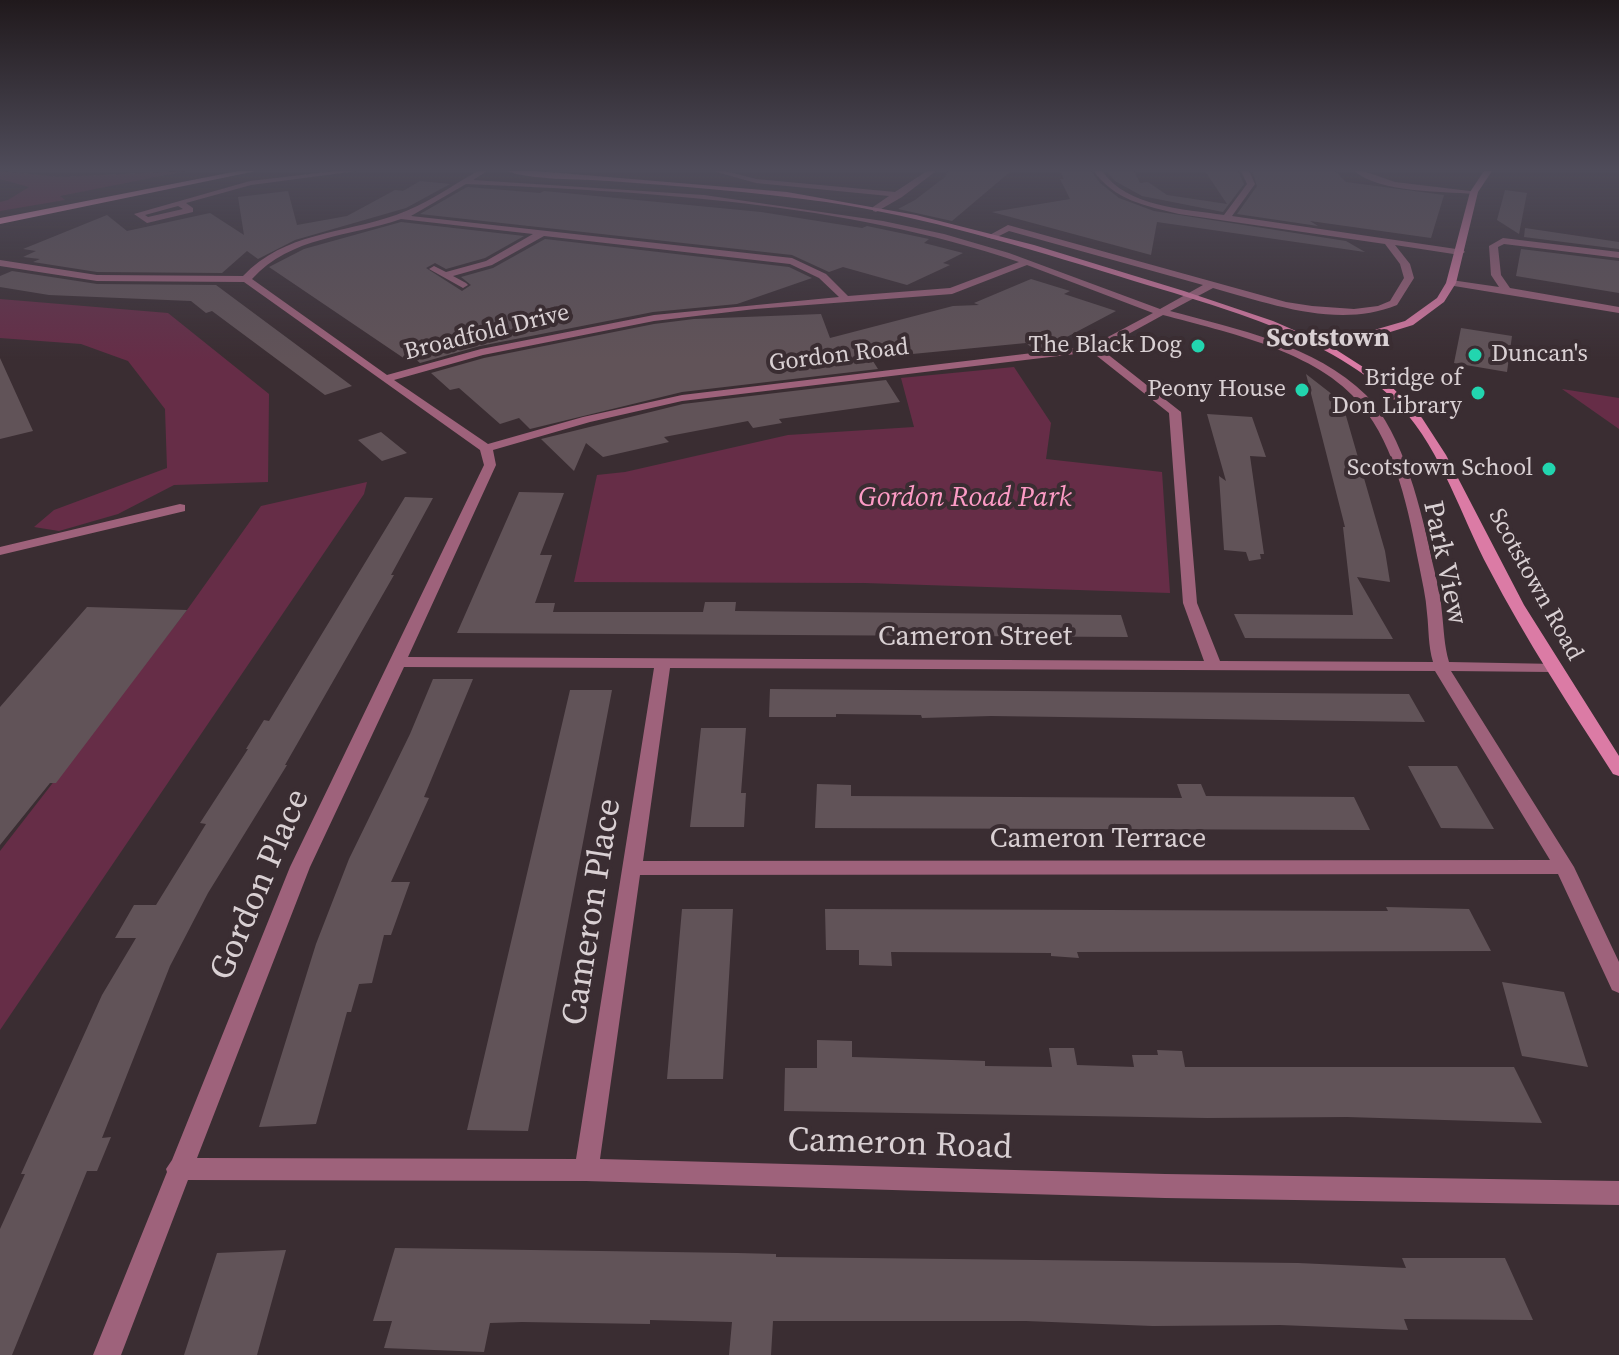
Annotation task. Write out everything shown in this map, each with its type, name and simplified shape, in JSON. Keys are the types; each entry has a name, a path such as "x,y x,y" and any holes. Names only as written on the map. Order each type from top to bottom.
{"main road":[{"name":"Scotstown Road","path":"979,234 1190,296 1276,326 1325,348 1368,375 1406,405 1442,460 1485,548 1551,667 1619,770"},
{"path":"1325,348 1409,323 1434,307 1451,283 1464,234"}],"street":[{"path":"1,259 97,278 246,279 267,258 291,247 338,234"},
{"path":"445,275 489,263 540,234"},
{"path":"553,234 792,261 821,272 836,285 846,300"},
{"name":"Park View","path":"931,234 1027,262 1130,303 1264,343 1341,380 1364,400 1382,427 1395,455 1430,592 1436,648 1442,667 1500,767 1564,867 1619,984"},
{"path":"990,237 996,234"},
{"path":"1030,234 1285,305 1330,312 1385,307 1394,303 1409,278 1405,264 1389,243"},
{"path":"1332,234 1460,252"},
{"path":"1506,289 1496,275 1493,246 1503,241 1619,255"},
{"name":"Broadfold Drive","path":"246,279 385,379 481,352 654,318 952,291 1027,262"},
{"path":"434,269 463,285"},
{"path":"1451,283 1506,289 1550,300 1619,310"},
{"name":"Gordon Road","path":"486,448 587,419 682,398 1094,349 1211,285"},
{"path":"1094,349 1175,412 1190,603 1213,663"},
{"path":"385,379 486,448"},
{"name":"Gordon Place","path":"107,1355 300,867 490,465 486,448"},
{"path":"0,551 180,508"},
{"name":"Cameron Street","path":"399,662 1213,663 1551,667"},
{"name":"Cameron Place","path":"586,1170 663,664"},
{"name":"Cameron Terrace","path":"632,868 1564,867"},
{"name":"Cameron Road","path":"178,1169 586,1170 1165,1186 1619,1193"}],"green space":[{"path":"0,299 168,313 269,394 268,482 174,485 118,514 59,531 34,527 54,510 167,468 165,409 128,361 81,344 0,338"},
{"name":"Gordon Road Park","path":"1014,367 1051,423 1046,459 1162,472 1170,593 865,583 574,582 597,475 625,472 788,435 914,427 901,378"},
{"path":"1562,389 1619,398 1619,429"},
{"path":"367,482 364,494 0,1030 0,851 187,610 261,506"}],"building":[{"path":"59,234 315,234 295,240 258,259 247,251 222,273 97,272 33,262 40,259 23,257 36,251 23,249"},
{"path":"357,234 524,236 485,258 446,269 435,263 426,268 462,291 471,285 461,277 493,268 545,239 789,267 812,278 737,304 653,312 480,346 420,363 413,357 405,359 269,267 304,249"},
{"path":"604,234 906,234 929,239 924,243 963,253 943,263 950,265 907,285 843,267 829,272 792,255"},
{"path":"1074,234 1155,234 1151,255"},
{"path":"1242,234 1303,234 1346,241 1365,252"},
{"path":"1404,234 1432,234 1431,238"},
{"path":"1524,234 1567,234 1619,242 1619,249 1524,237"},
{"path":"1521,249 1619,261 1619,293 1516,276"},
{"path":"12,271 97,284 216,285 352,386 325,395 212,311 206,313 191,301 49,295 0,287 0,276"},
{"path":"1031,279 1070,291 1064,294 1116,311 1044,349 1035,350 1026,343 871,358 878,369 682,392 530,429 519,418 500,424 459,388 450,390 431,373 484,358 694,319 821,314 830,338 953,306 979,305 974,303"},
{"path":"1461,328 1512,336 1507,372 1454,363"},
{"path":"0,358 33,431 0,439"},
{"path":"1306,374 1342,402 1385,551 1390,582 1357,577 1393,639 1245,638 1234,614 1353,615 1345,527"},
{"path":"886,380 900,402 779,419 782,423 753,428 748,421 664,437 669,442 603,457 586,443 574,471 541,439 683,404"},
{"path":"1207,414 1252,417 1266,457 1250,456 1264,554 1260,554 1261,559 1249,561 1246,552 1224,550 1219,476 1226,481"},
{"path":"381,432 407,453 382,461 358,440"},
{"path":"519,492 564,493 540,555 552,555 535,603 555,603 553,612 703,612 705,602 736,602 735,611 1121,615 1128,637 457,633"},
{"path":"405,497 433,498 391,575 394,575 287,765 208,893 170,966 102,1138 111,1137 97,1171 87,1171 12,1355 0,1355 0,1229 25,1174 21,1174 102,995 136,938 115,938 134,905 156,905 206,824 200,823 264,720 269,721"},
{"path":"87,607 187,610 56,783 50,783 0,845 0,707"},
{"path":"433,679 473,679 424,797 429,798 391,882 410,882 391,935 384,935 372,983 359,984 351,1012 347,1012 316,1124 259,1127 316,944 349,859 410,734"},
{"path":"770,689 1409,694 1425,722 991,716 922,718 921,715 836,714 836,717 769,717"},
{"path":"570,690 612,690 528,1131 467,1130"},
{"path":"701,728 746,728 741,793 746,793 744,827 690,827"},
{"path":"1408,766 1457,766 1494,829 1441,828"},
{"path":"817,784 851,785 851,796 1182,798 1177,784 1201,784 1206,796 1354,797 1370,830 815,828"},
{"path":"1386,907 1469,909 1491,951 1077,952 1079,958 1051,956 1051,953 891,952 892,966 859,965 859,950 826,950 825,909 1388,911"},
{"path":"682,909 733,909 723,1079 667,1079"},
{"path":"1502,982 1564,992 1588,1067 1522,1056"},
{"path":"817,1040 852,1041 852,1057 985,1061 985,1066 1052,1067 1049,1048 1074,1048 1077,1065 1134,1067 1132,1055 1158,1055 1157,1050 1182,1051 1185,1067 1514,1067 1542,1123 1347,1117 1207,1118 784,1111 785,1068 817,1068"},
{"path":"395,1248 737,1253 776,1254 776,1257 1298,1263 1406,1268 1402,1258 1505,1258 1533,1320 1404,1319 1408,1330 1026,1321 773,1321 771,1355 729,1355 732,1322 522,1322 490,1323 484,1352 384,1348 392,1321 373,1321"},
{"path":"286,1250 257,1355 184,1355 217,1253"}],"place":[{"name":"The Black Dog","path":"1198,346"},
{"name":"Duncan's","path":"1475,355"},
{"name":"Peony House","path":"1302,390"},
{"name":"Bridge of Don Library","path":"1478,393"},
{"name":"Scotstown School","path":"1549,469"}],"district":[{"name":"Scotstown","path":"1328,339"}]}
